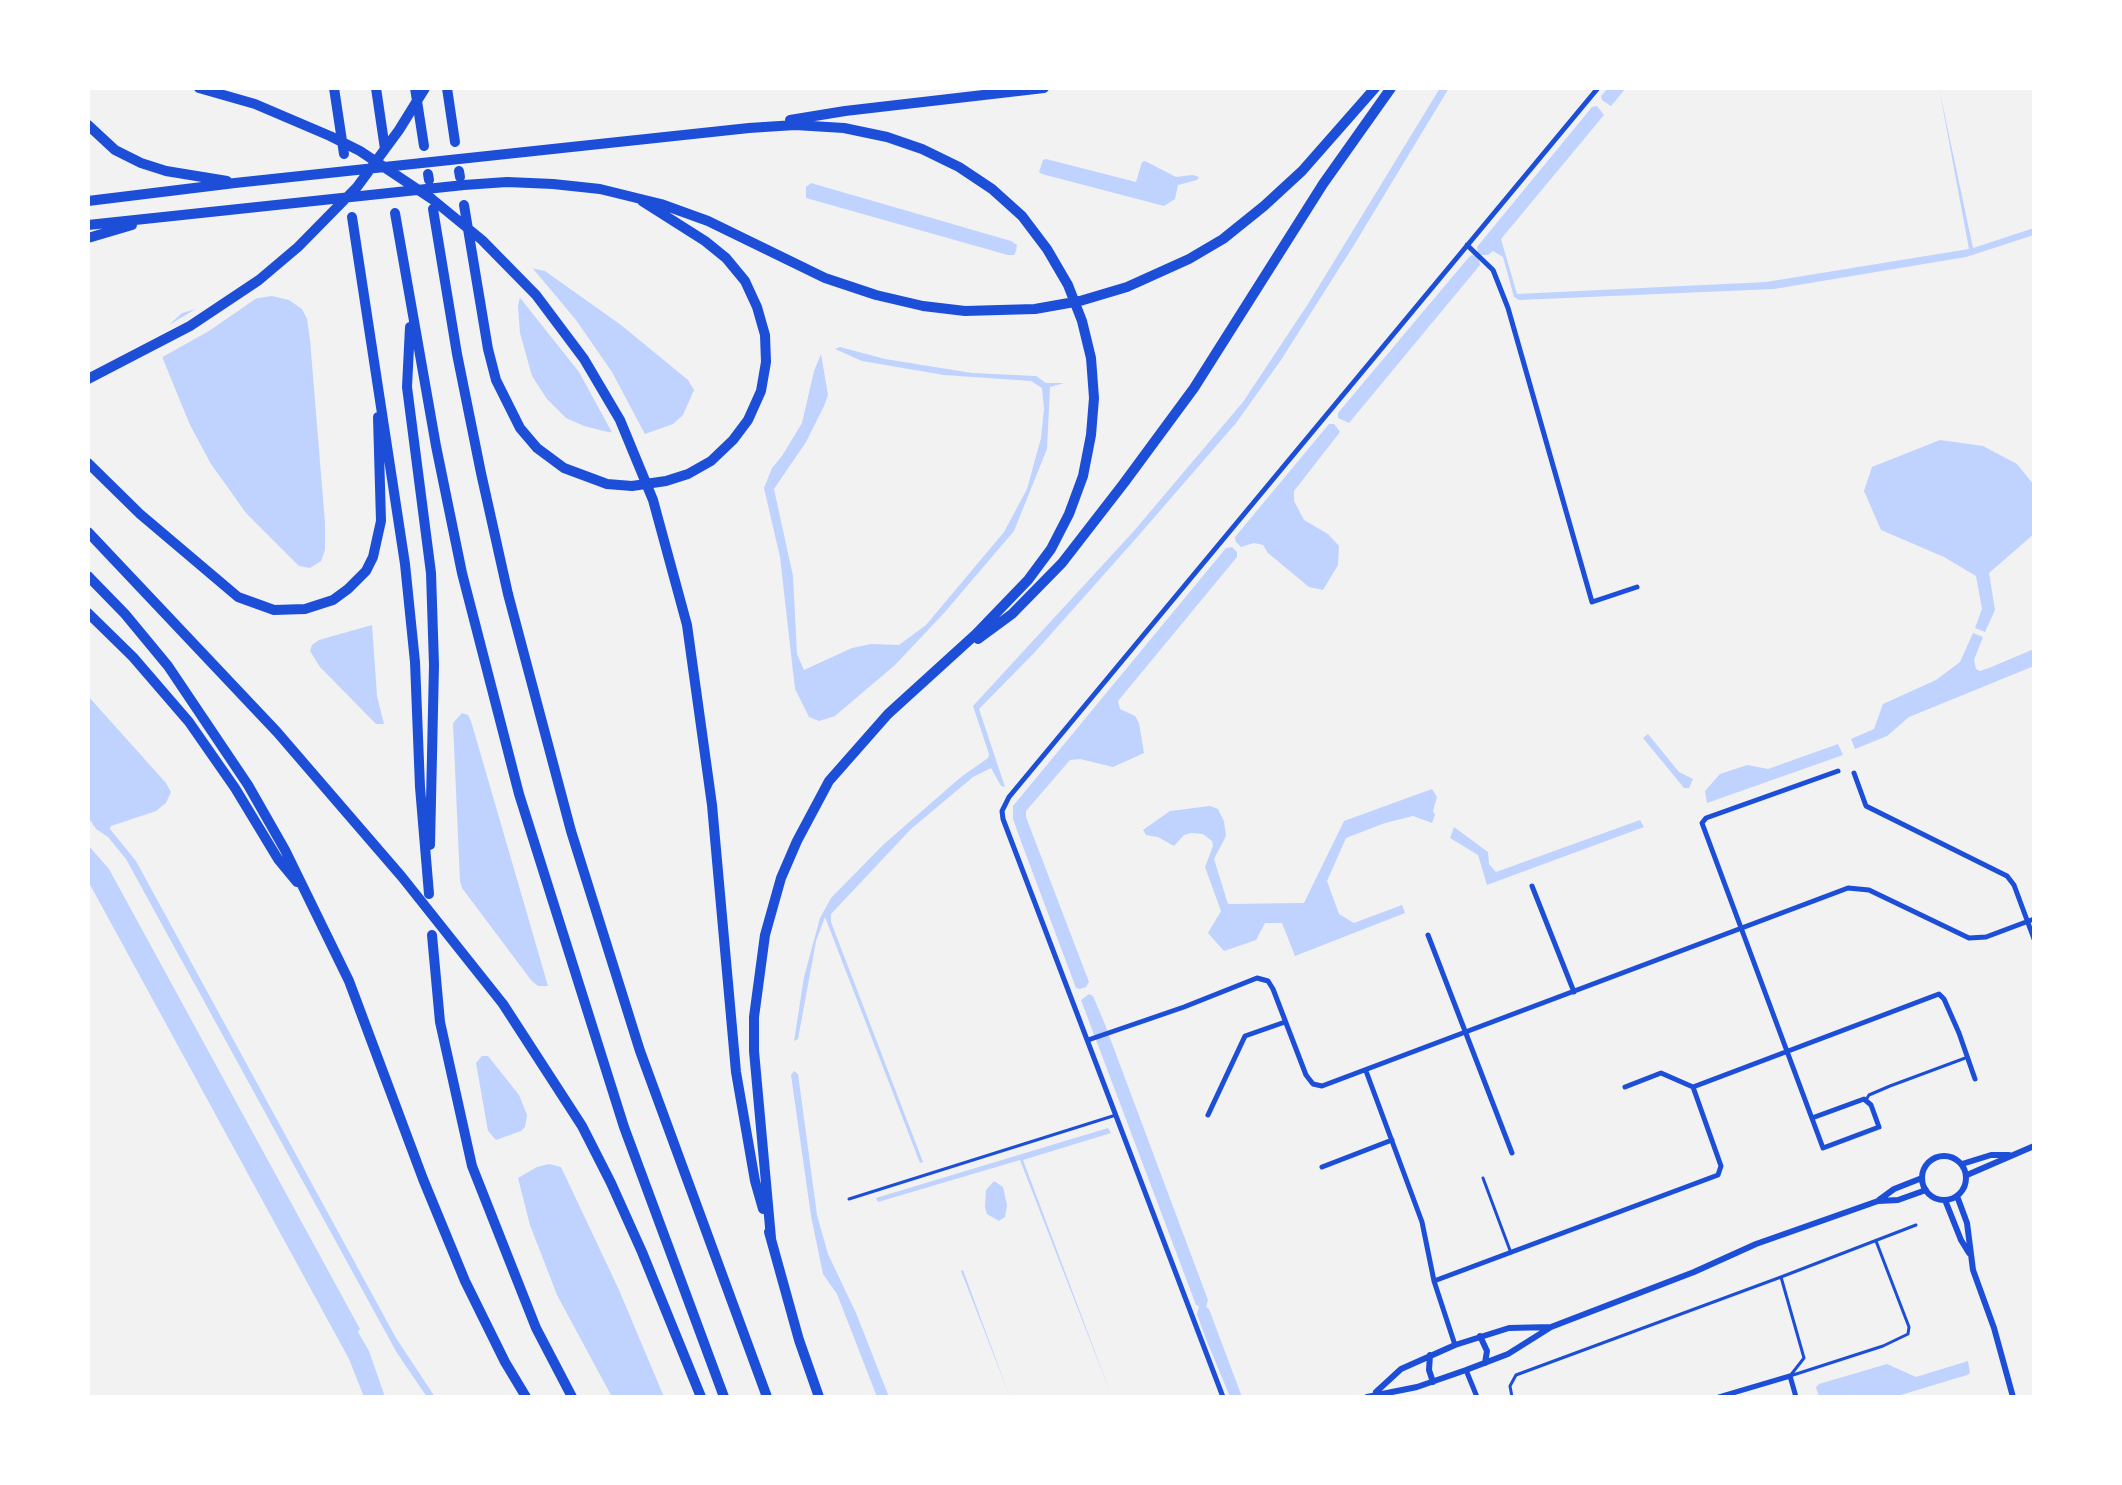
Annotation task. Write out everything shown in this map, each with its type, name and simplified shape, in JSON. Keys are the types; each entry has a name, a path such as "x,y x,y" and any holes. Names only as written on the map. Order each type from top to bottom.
{"highway":[{"path":"199,88 291,118 360,151 432,199 492,250 536,295 604,390 631,444 666,545 687,625 703,729 736,1072 755,1181 799,1340 819,1397"},
{"path":"334,88 344,154"},
{"path":"376,88 385,150"},
{"path":"415,88 424,146"},
{"path":"88,379 132,359 190,326 259,280 298,247 357,187 425,88"},
{"path":"447,88 455,142"},
{"path":"749,128 845,111 1044,88"},
{"path":"88,225 319,201 428,181 553,184 633,196 708,221 825,278 876,295 923,306 1003,311 1057,305 1100,295 1147,279 1223,239 1302,171 1375,88"},
{"path":"926,679 1012,614 1089,530 1194,388 1323,184 1391,88"},
{"path":"88,125 115,150 141,163 166,171 235,183"},
{"path":"88,201 315,174 795,125 861,130 922,149 959,167 992,189 1022,216 1047,249 1068,285 1082,321 1091,358 1094,398 1083,476 1069,514 1051,549 1028,580 1004,608 865,737 829,781 797,841 771,907 758,972 754,1051 771,1238"},
{"path":"464,205 488,349 496,380 514,418 537,448 564,468 607,484 632,486 666,481 688,474 711,461 748,420 761,391 766,362 765,335 745,281 726,258 705,241 633,196"},
{"path":"433,209 481,473 511,608 571,831 640,1051 767,1397"},
{"path":"395,213 462,573 519,794 624,1127 724,1397"},
{"path":"352,217 409,595 420,787 429,880"},
{"path":"88,238 159,218"},
{"path":"411,309 407,387 431,573 434,665 429,894"},
{"path":"88,463 149,522 238,597 274,610 316,607 333,600 355,584 370,563 378,542 381,521 377,375"},
{"path":"88,532 277,732 466,955 503,1004 575,1114 611,1183 701,1397"},
{"path":"88,576 133,624 205,719 248,785 312,901 349,981 453,1254 505,1362 526,1397"},
{"path":"88,613 133,657 189,722 235,788 278,859 312,901"},
{"path":"432,935 440,1022 472,1166 536,1328 572,1397"}],"street":[{"path":"1223,1397 1116,1115 1091,1039 1002,811 1009,797 1598,88"},
{"path":"1467,245 1493,270 1508,308 1592,602 1637,587"},
{"path":"1812,1118 1866,1100 1879,1127 1823,1148 1702,823 1706,818 1838,771"},
{"path":"1854,773 1866,806 2007,876 2014,885 2034,939"},
{"path":"1532,886 1574,992"},
{"path":"1091,1039 1257,978 1268,981 1306,1075 1313,1084 1322,1086 1848,888 1869,890 1969,938 1986,937 2034,919"},
{"path":"1428,935 1512,1153"},
{"path":"1625,1087 1661,1073 1693,1087 1939,994 1944,999 1975,1079"},
{"path":"1208,1115 1245,1036 1285,1022"},
{"path":"1366,1071 1422,1222 1434,1281 1455,1345"},
{"path":"1434,1281 1718,1175 1721,1166 1693,1087"},
{"path":"1322,1167 1392,1140"},
{"path":"1967,1175 2034,1146"},
{"path":"1962,1164 1991,1155 2009,1155"},
{"path":"1940,1156 1952,1157 1962,1164 1967,1175 1965,1187 1957,1196 1945,1200 1934,1197 1926,1190 1922,1178 1925,1166 1940,1156"},
{"path":"1878,1201 1894,1189 1922,1178"},
{"path":"1367,1397 1433,1382 1485,1363 1517,1349 1551,1327 1694,1272 1756,1244 1878,1201 1898,1200 1926,1190"},
{"path":"1957,1196 1970,1237 1969,1253"},
{"path":"1945,1200 1969,1253 2013,1397"},
{"path":"1375,1394 1401,1369 1455,1345 1509,1328 1551,1327"},
{"path":"1480,1336 1487,1351 1485,1363"},
{"path":"1430,1355 1429,1370 1433,1382"},
{"path":"1466,1370 1477,1397"},
{"path":"1719,1397 1790,1376 1796,1397"}],"lane":[{"path":"1866,1100 1869,1095 1890,1086 1968,1057"},
{"path":"849,1199 1116,1115"},
{"path":"1483,1178 1511,1253"},
{"path":"1512,1397 1510,1386 1516,1375 1916,1225"},
{"path":"1790,1376 1883,1346 1908,1334 1909,1327 1876,1241"},
{"path":"1781,1277 1804,1358 1790,1376"}],"water":[{"path":"1440,88 1449,88 1281,360 1236,423 1035,652 979,709 1005,787 1001,786 991,768 973,777 911,829 831,914 831,922 923,1162 920,1163 825,917 816,941 798,1039 794,1041 804,977 820,918 831,898 884,844 961,777 988,758 973,706 1133,532 1243,402 1308,304"},
{"path":"1608,88 1626,88 1611,106 1601,96"},
{"path":"1939,88 1973,248 2034,228 2034,235 1966,257 1774,289 1519,300 1514,297 1503,257 1493,251 1482,255 1480,265 1349,423 1338,418 1338,413 1469,257 1478,251 1477,247 1592,107 1597,106 1604,115 1501,239 1517,294 1766,282 1969,249"},
{"path":"1046,159 1136,182 1145,161 1176,177 1199,177 1178,185 1175,199 1164,206 1042,174 1039,172"},
{"path":"811,183 1011,241 1017,245 1016,251 1014,255 1008,255 806,198 806,187"},
{"path":"531,268 545,271 621,325 688,380 694,390 683,415 673,424 642,435 608,432 566,418 547,399 532,376 520,333 518,306 524,279"},
{"path":"272,296 289,300 302,309 310,340 325,550 321,561 310,568 299,566 246,513 211,464 190,425 163,359 162,344 166,333 182,313 206,306"},
{"path":"840,347 885,359 972,373 1036,376 1046,383 1064,383 1050,387 1047,449 1014,531 895,665 835,716 819,721 809,717 795,689 780,557 764,488 772,468 802,423 821,354 828,395 806,442 774,489 793,576 797,654 804,670 852,648 871,644 899,645 926,625 1004,532 1027,489 1041,438 1044,409 1042,388 1031,381 944,375 862,361 835,349"},
{"path":"1329,424 1334,424 1340,432 1294,491 1294,501 1304,520 1328,534 1339,546 1338,565 1323,590 1309,587 1268,553 1263,545 1254,543 1241,547 1235,537"},
{"path":"1940,440 1983,446 2017,464 2034,485 2034,534 1989,573 1995,610 1985,632 1975,628 1982,609 1976,576 1944,557 1881,530 1864,491 1872,467"},
{"path":"1232,547 1237,557 1118,701 1120,709 1135,716 1139,723 1144,753 1113,767 1080,759 1070,760 1026,811 1089,982 1086,987 1076,988 1013,819 1013,806 1226,548"},
{"path":"372,625 377,696 384,724 376,724 320,667 310,651 319,640"},
{"path":"1973,633 1983,637 1974,660 1976,669 1989,668 2034,649 2034,666 1909,717 1887,736 1855,749 1851,739 1874,729 1883,704 1936,680 1960,662"},
{"path":"88,696 171,792 166,803 156,811 111,826 110,829 136,861 396,1338 435,1397 427,1397 397,1353 126,859 88,817"},
{"path":"462,713 468,715 471,721 548,986 538,986 531,980 462,888 453,723"},
{"path":"1648,734 1679,772 1693,779 1689,788 1684,788 1643,738"},
{"path":"1838,744 1843,755 1707,803 1705,791 1720,774 1747,765 1768,769"},
{"path":"1432,789 1437,797 1432,823 1413,816 1346,838 1327,881 1339,914 1354,923 1402,905 1405,913 1295,956 1282,923 1265,923 1256,940 1224,951 1208,933 1221,911 1205,867 1212,841 1203,834 1191,833 1184,835 1174,846 1158,837 1146,835 1143,830 1170,811 1210,806 1218,809 1226,836 1214,859 1228,904 1304,903 1344,821"},
{"path":"1640,820 1644,827 1487,885 1478,855 1450,838 1454,827 1488,852 1489,864 1496,872"},
{"path":"88,845 109,869 360,1329 358,1332 369,1351 385,1397 364,1397 349,1359 88,881"},
{"path":"1089,994 1093,996 1104,1022 1208,1300 1206,1307 1242,1397 1230,1397 1206,1339 1197,1314 1199,1306 1196,1305 1081,1000"},
{"path":"482,1056 488,1056 519,1095 527,1115 521,1131 496,1140 488,1131 476,1063"},
{"path":"794,1071 798,1074 817,1215 828,1254 856,1313 889,1397 877,1397 837,1294 823,1274 811,1216 791,1075"},
{"path":"1108,1128 1111,1133 1023,1160 1112,1397 1020,1160 878,1202 876,1198"},
{"path":"549,1164 561,1167 619,1290 664,1397 612,1397 557,1295 530,1225 518,1178"},
{"path":"994,1181 1003,1187 1007,1205 1005,1217 999,1221 987,1214 985,1207 986,1190"},
{"path":"961,1271 981,1319 1010,1397"},
{"path":"1968,1361 1970,1373 1967,1375 1894,1397 1819,1397 1816,1387 1887,1364 1916,1377"}],"pier":[{"path":"178,88 259,88 272,93 249,98 188,95"},
{"path":"530,265 576,320 612,372 647,438 614,436 579,372 517,294 520,277"},
{"path":"264,293 209,331 159,359 158,343 164,328 209,301"}]}
